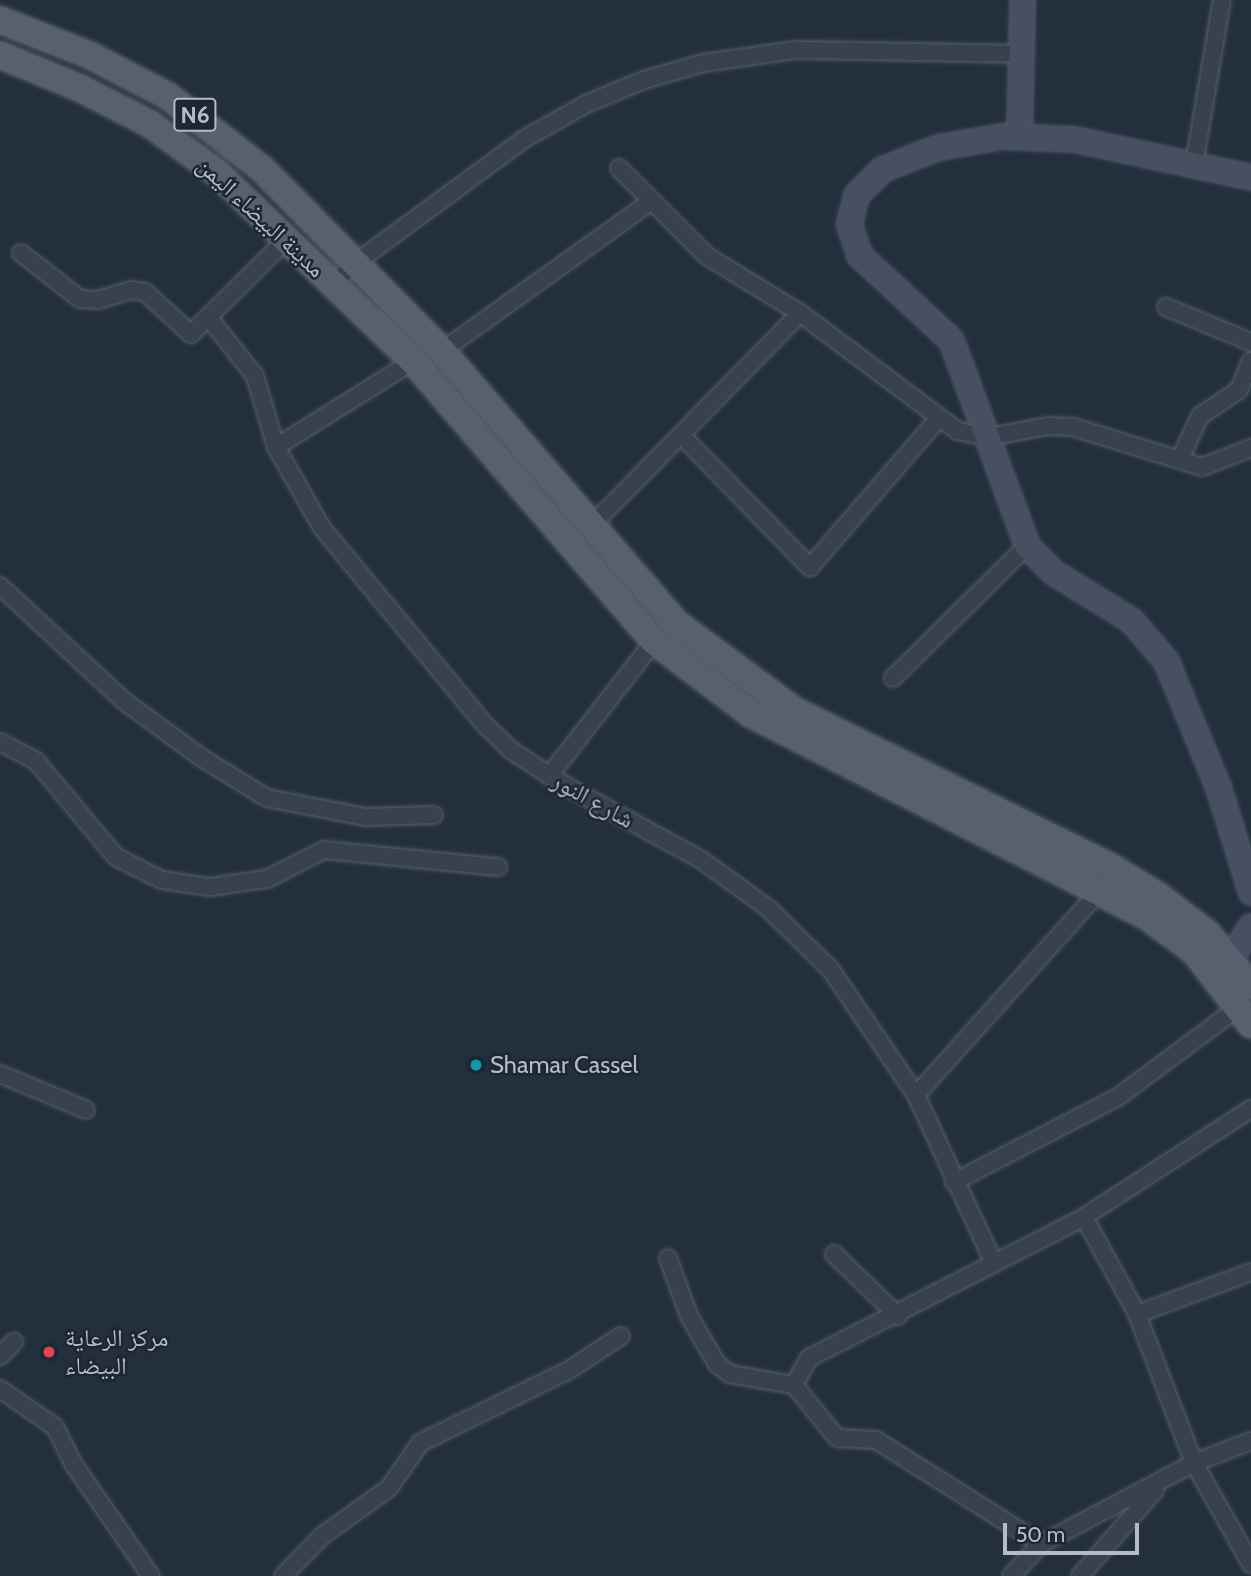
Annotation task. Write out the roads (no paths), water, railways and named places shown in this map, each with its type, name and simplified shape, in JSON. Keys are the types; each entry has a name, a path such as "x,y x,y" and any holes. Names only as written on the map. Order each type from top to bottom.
{"main road":[{"path":"1019,135 1022,0"},
{"name":"مدينة البيضاء اليمن","path":"0,20 89,55 197,116 262,169 442,351 676,623 795,711 1111,867 1187,916 1230,959 1247,1006"},
{"name":"مدينة البيضاء اليمن","path":"0,55 80,88 169,136 216,172 413,361 654,641 751,714 1100,891 1194,951 1247,1006"},
{"path":"1251,177 1073,139 1019,135 938,147 882,169 856,195 849,224 859,255 951,340 1027,546 1053,572 1131,620 1156,645 1218,787 1251,892"},
{"path":"1230,959 1251,926"}],"street":[{"path":"1194,165 1222,0"},
{"path":"334,284 354,264 541,129 615,92 673,71 796,50 1022,54"},
{"path":"619,168 650,202 707,256 800,313 958,432 989,437 1059,425 1180,458 1202,467 1251,448"},
{"path":"442,351 650,202"},
{"path":"21,253 80,299 98,300 138,289 191,334 285,241"},
{"path":"1166,307 1251,342"},
{"path":"593,524 800,313"},
{"name":"شارع النور","path":"209,318 255,376 276,447 322,528 484,724 512,751 549,776 700,859 768,908 831,970 916,1095 954,1182 994,1263"},
{"path":"276,447 413,361"},
{"path":"1180,458 1200,416 1240,390 1251,361"},
{"path":"681,435 810,567 938,418"},
{"path":"893,678 1027,546"},
{"path":"0,586 124,701 202,758 267,798 366,817 434,815"},
{"path":"549,776 654,641"},
{"path":"0,742 36,761 116,857 162,880 210,887 267,879 324,850 498,867"},
{"path":"916,1095 1100,891"},
{"path":"954,1182 1118,1097 1247,1006"},
{"path":"0,1074 86,1110"},
{"path":"794,1385 809,1358 898,1316 1084,1217 1251,1109"},
{"path":"1084,1217 1137,1314 1194,1463 1251,1564"},
{"path":"834,1254 898,1316"},
{"path":"668,1258 689,1316 717,1364 730,1374 794,1385 837,1438 876,1440 1041,1544"},
{"path":"1137,1314 1251,1272"},
{"path":"283,1576 323,1536 389,1488 420,1443 569,1370 621,1336"},
{"path":"0,1356 14,1342"},
{"path":"0,1389 55,1427 74,1465 151,1576"},
{"path":"1011,1576 1041,1544 1194,1463 1251,1441"},
{"path":"1080,1576 1139,1504 1172,1474"}],"place":[{"name":"Shamar Cassel","path":"476,1065"},
{"name":"مركز الرعاية البيضاء","path":"49,1352"}]}
